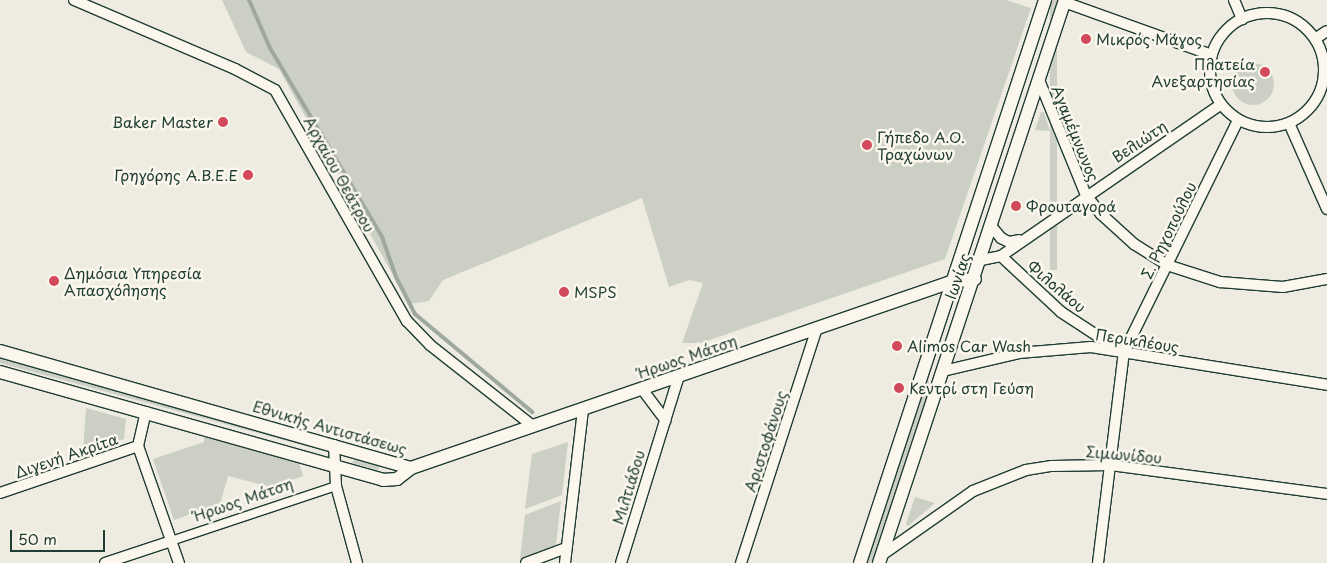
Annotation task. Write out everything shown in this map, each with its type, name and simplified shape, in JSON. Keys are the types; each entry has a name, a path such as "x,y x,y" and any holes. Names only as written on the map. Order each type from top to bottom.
{"street":[{"name":"Αρχαίου Θεάτρου","path":"74,0 235,69 275,90 407,321 437,351 533,426"},
{"name":"Ιωνίας","path":"860,563 1043,0"},
{"path":"1234,0 1242,19"},
{"path":"1064,1 1212,55"},
{"name":"Ιωνίας","path":"880,559 981,260 1064,1"},
{"path":"1263,14 1281,15 1303,26 1315,39 1324,64 1321,89 1307,111 1288,123 1263,127 1238,120 1221,104 1210,81 1212,55 1223,34 1242,19 1263,14"},
{"path":"1315,39 1327,31"},
{"name":"Αγαμέμνωνος","path":"1039,80 1086,195 1114,228 1167,265 1220,282 1256,286 1283,287 1327,279"},
{"name":"Βελιώτη","path":"1001,256 1020,240 1221,104"},
{"name":"Σ. Ρηγοπούλου","path":"1098,563 1123,352 1238,120"},
{"path":"1288,123 1327,209"},
{"path":"991,226 1001,238 1009,242 1020,240"},
{"path":"981,260 1001,256"},
{"name":"Φιλολάου","path":"1001,256 1061,312 1123,352"},
{"name":"Ήρωος Μάτση","path":"410,468 951,282 974,279"},
{"name":"Αριστοφάνους","path":"741,563 817,328"},
{"name":"Περικλέους","path":"944,371 1043,349 1091,347 1327,384"},
{"name":"Εθνικής Αντιστάσεως","path":"0,350 410,468"},
{"name":"Εθνικής Αντιστάσεως","path":"0,372 335,464 383,480 397,479 410,468"},
{"name":"Μιλτιάδου","path":"621,563 679,376"},
{"path":"642,388 665,420"},
{"path":"565,563 582,409"},
{"name":"Διγενή Ακρίτα","path":"0,494 138,446 146,412"},
{"path":"334,445 336,486 353,562"},
{"path":"138,446 179,563"},
{"name":"Σιμωνίδου","path":"880,559 965,496 997,480 1052,466 1110,465 1327,494"},
{"name":"Ήρωος Μάτση","path":"105,563 336,486"},
{"path":"526,563 566,548"}],"shaded area":[{"path":"222,0 1006,0 1031,8 945,259 701,343 682,343 703,283 689,280 669,287 642,198 443,280 429,301 409,304 279,69 246,52"},
{"path":"1050,0 1057,0 1057,270 1050,270"},
{"path":"1253,63 1268,69 1274,84 1268,99 1253,105 1238,99 1232,84 1238,69"},
{"path":"1041,112 1044,112 1050,131 1035,130"},
{"path":"943,327 928,377 930,390 873,563 865,563"},
{"path":"0,358 321,447 324,451 0,363"},
{"path":"86,408 126,419 124,439 83,452"},
{"path":"204,437 299,462 303,476 271,487 228,476 220,504 174,520 153,459 204,442"},
{"path":"568,442 562,495 525,509 532,454"},
{"path":"355,459 370,460 380,466 378,470 352,463"},
{"path":"915,497 935,503 908,526 906,524"},
{"path":"561,501 556,545 520,559 525,515"}],"waterway":[{"path":"249,0 270,48 382,237 396,277 415,314 532,412"}],"place":[{"name":"Μικρός Μάγος","path":"1086,39"},
{"name":"Πλατεία Ανεξαρτησίας","path":"1265,72"},
{"name":"Baker Master","path":"223,122"},
{"name":"Γήπεδο Α.Ο. Τραχώνων","path":"867,145"},
{"name":"Γρηγόρης Α.Β.Ε.Ε","path":"248,175"},
{"name":"Φρουταγορά","path":"1016,206"},
{"name":"Δημόσια Υπηρεσία Απασχόλησης","path":"54,281"},
{"name":"MSPS","path":"564,292"},
{"name":"Alimos Car Wash","path":"897,346"},
{"name":"Κεντρί στη Γεύση","path":"899,388"}]}
